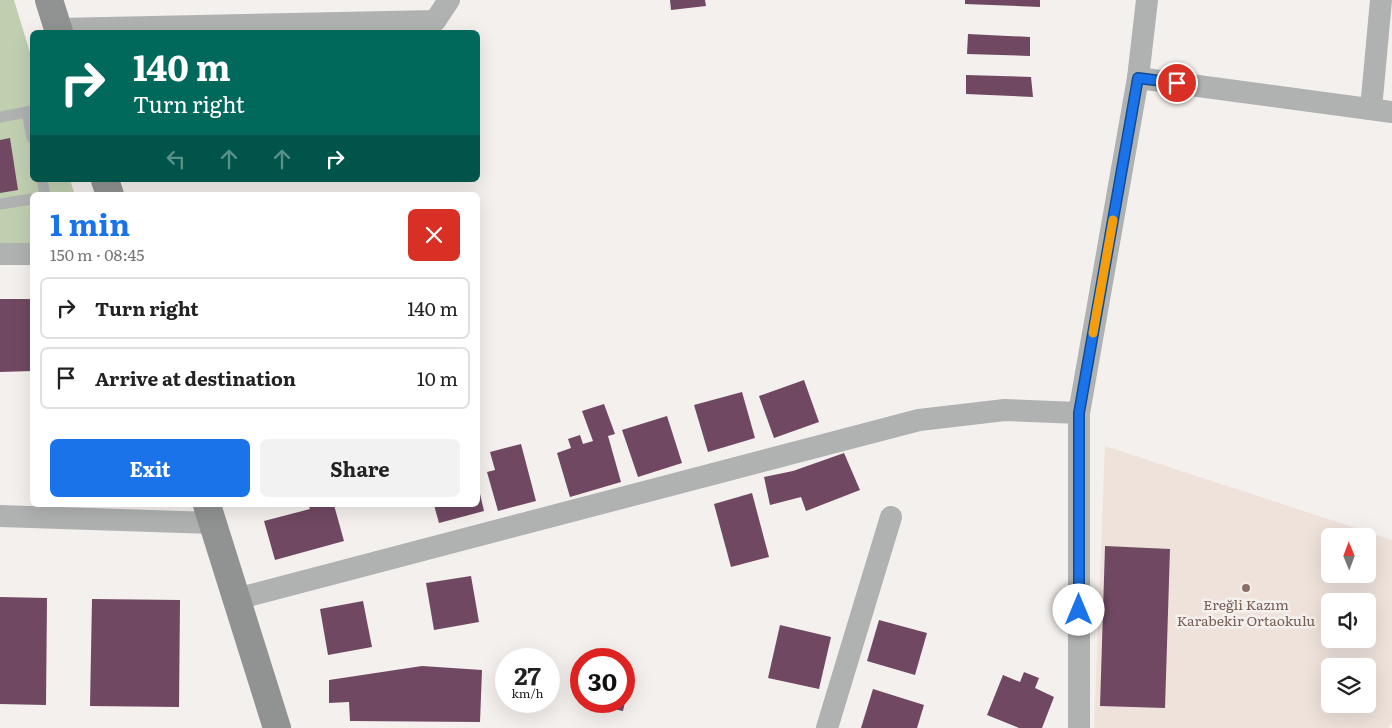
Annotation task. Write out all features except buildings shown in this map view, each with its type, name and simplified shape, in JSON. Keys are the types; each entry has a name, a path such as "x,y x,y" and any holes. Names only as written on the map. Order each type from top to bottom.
{"street":[{"path":"49,0 58,30 435,21 449,0"},
{"path":"1080,728 1079,413 1138,78 1147,0"},
{"path":"1138,78 1381,110 1381,0"},
{"path":"0,254 30,254"},
{"path":"236,599 919,420 1004,410 1079,413"},
{"path":"0,516 210,514 277,728"},
{"path":"827,728 891,517"}],"lane":[{"path":"0,116 30,112"},
{"path":"0,204 30,199"}],"shaded area":[{"name":"Ereğli Kazım Karabekir Ortaokulu","path":"1105,446 1355,528 1321,528 1321,583 1376,583 1376,535 1392,540 1392,723 1388,728 1094,728"}],"green space":[{"path":"0,0 14,0 30,52 30,182 71,182 74,192 30,192 30,246 0,246"}],"slow traffic":[{"path":"1093,333 1113,220"}],"place":[{"name":"Ereğli Kazım Karabekir Ortaokulu","path":"1246,588"}],"route":[{"path":"1079,610 1079,413 1138,78 1177,83"}]}
